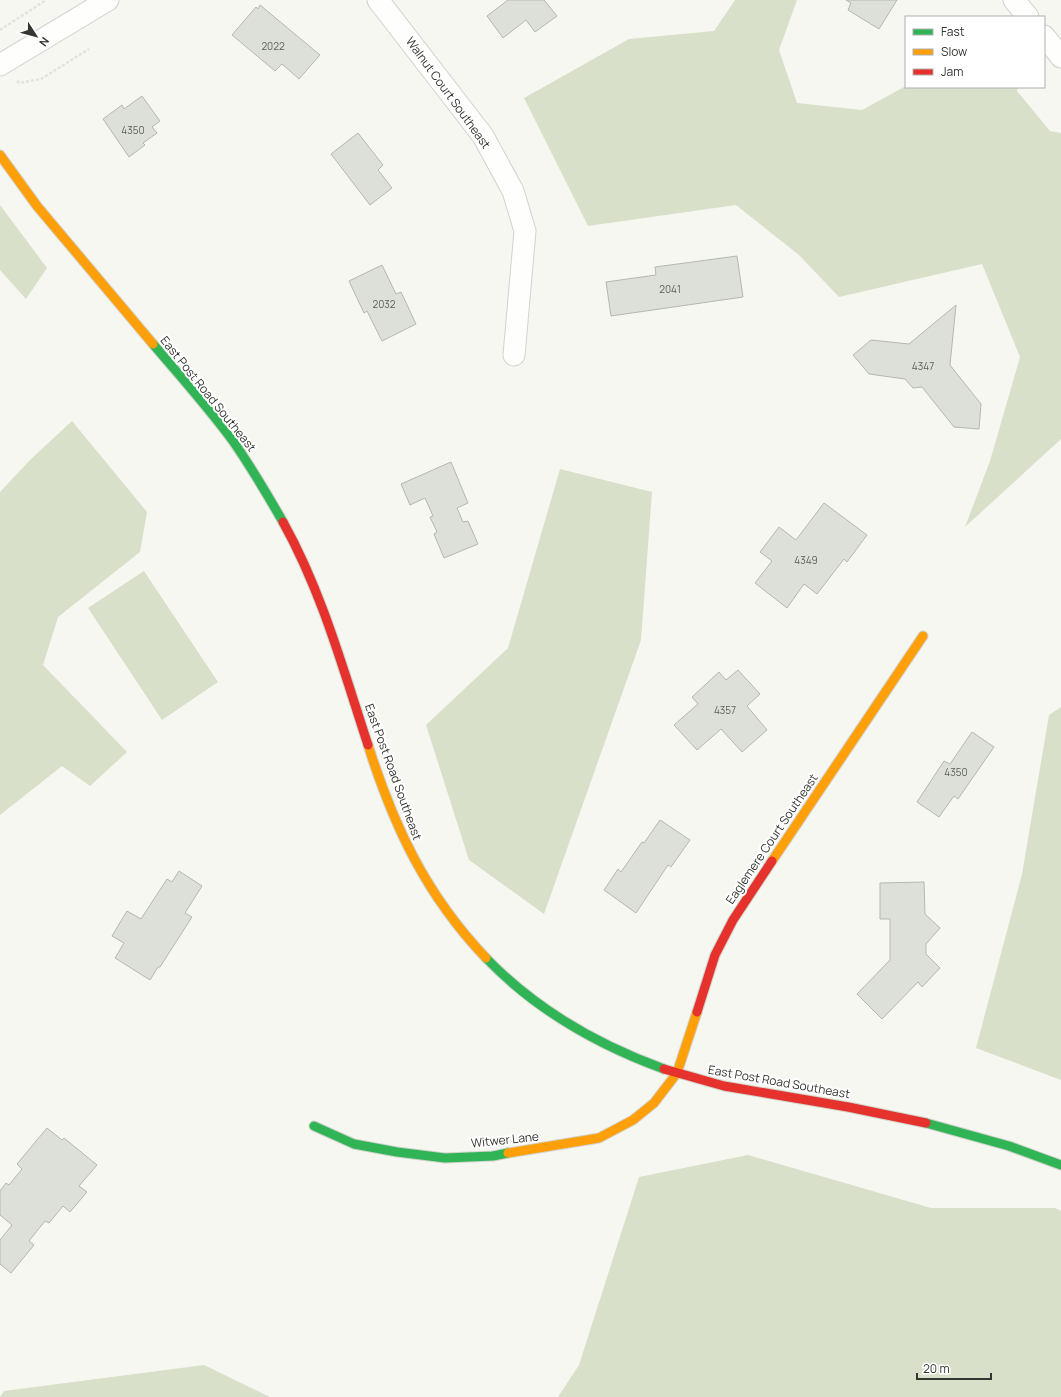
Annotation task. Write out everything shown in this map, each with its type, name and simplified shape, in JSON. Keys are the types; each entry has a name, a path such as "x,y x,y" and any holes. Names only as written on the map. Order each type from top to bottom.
{"main road":[{"name":"East Post Road Southeast","path":"0,155 31,199 222,427 244,457 289,531 314,585 325,613 374,763 394,816 409,850 431,889 462,933 512,984 558,1018 617,1050 677,1073 722,1086 847,1107 917,1121 995,1142 1061,1165"},
{"name":"Eaglemere Court Southeast","path":"677,1073 714,955 733,920 923,636"},
{"name":"Witwer Lane","path":"314,1126 354,1144 397,1152 445,1158 501,1155 599,1138 633,1120 654,1103 677,1073"}],"street":[{"path":"7,72 108,0"},
{"name":"Walnut Court Southeast","path":"378,0 483,136 513,191 525,231 514,355"},
{"path":"1014,0 1027,16"},
{"path":"1045,37 1061,57"}],"path":[{"path":"0,30 46,0"},
{"path":"7,72 19,84 41,79 88,49"}],"green space":[{"path":"735,0 797,0 779,50 797,103 862,110 905,87 905,88 1018,88 1017,91 1050,131 1061,133 1061,439 965,527 990,461 1020,357 982,264 839,297 799,255 736,205 588,226 524,98 629,39 714,31"},
{"path":"0,205 47,268 26,299 0,270"},
{"path":"72,421 147,512 140,552 58,617 43,665 127,752 90,786 62,766 0,815 0,492 30,460"},
{"path":"560,469 652,492 641,640 544,914 469,860 426,725 508,648"},
{"path":"144,571 218,682 162,720 88,608"},
{"path":"1061,707 1061,1080 976,1048 1022,874 1049,715"},
{"path":"748,1155 931,1208 1055,1208 1061,1211 1061,1397 558,1397 579,1365 639,1177"},
{"path":"204,1365 270,1397 0,1397 4,1391"}],"building":[{"path":"508,0 544,0 557,16 535,32 526,20 503,38 487,16"},
{"path":"846,0 897,0 879,29 848,10 851,3"},
{"path":"260,5 320,55 299,79 282,64 275,71 232,35 256,7 258,9"},
{"path":"142,96 160,121 152,127 157,133 143,143 145,145 129,157 103,119 122,105 124,109"},
{"path":"358,133 383,165 378,170 392,188 370,205 331,154"},
{"path":"737,256 743,297 611,316 606,282 656,275 655,267"},
{"path":"382,265 396,294 401,292 416,324 382,341 367,311 364,313 349,281"},
{"path":"956,305 950,365 981,404 979,429 954,427 922,387 913,388 905,379 869,374 853,355 871,340 909,344"},
{"path":"451,462 468,503 457,508 463,522 468,521 478,544 444,558 434,534 437,532 430,517 433,516 425,498 410,505 401,484"},
{"path":"824,503 867,535 847,562 844,559 817,594 804,584 787,608 755,583 772,561 760,552 779,527 796,540"},
{"path":"738,670 760,694 747,706 767,730 742,752 721,729 697,750 674,725 698,704 692,697 719,672 726,680"},
{"path":"972,732 994,747 958,799 954,796 939,817 917,802 944,761 950,764"},
{"path":"660,820 690,840 671,867 668,865 636,913 604,890 618,869 621,872 642,842 644,843"},
{"path":"179,871 202,886 185,913 192,917 150,980 115,958 124,943 112,936 127,911 141,919 167,879 172,882"},
{"path":"924,882 925,914 940,928 926,944 926,954 940,968 922,987 918,982 882,1019 857,994 890,960 890,919 880,919 880,883"},
{"path":"47,1128 62,1140 64,1138 97,1165 79,1186 87,1192 70,1212 63,1206 49,1223 45,1221 29,1241 34,1245 11,1273 0,1264 0,1240 12,1225 0,1215 0,1191 6,1183 9,1185 22,1169 17,1164"}],"traffic: fast":[{"path":"153,344 233,441 283,522"},
{"path":"486,958 525,993 569,1024 615,1049 664,1069"},
{"path":"926,1123 1009,1146 1061,1165"},
{"path":"314,1126 354,1144 397,1152 445,1158 493,1156 508,1153"}],"traffic: slow":[{"path":"0,155 37,206 153,344"},
{"path":"772,861 923,636"},
{"path":"368,745 389,804 414,859 446,910 486,958"},
{"path":"508,1153 599,1138 633,1120 654,1103 677,1073 697,1012"}],"traffic: jam":[{"path":"283,522 309,576 331,631 368,745"},
{"path":"697,1012 715,955 733,920 772,861"},
{"path":"664,1069 724,1086 848,1107 926,1123"}]}
